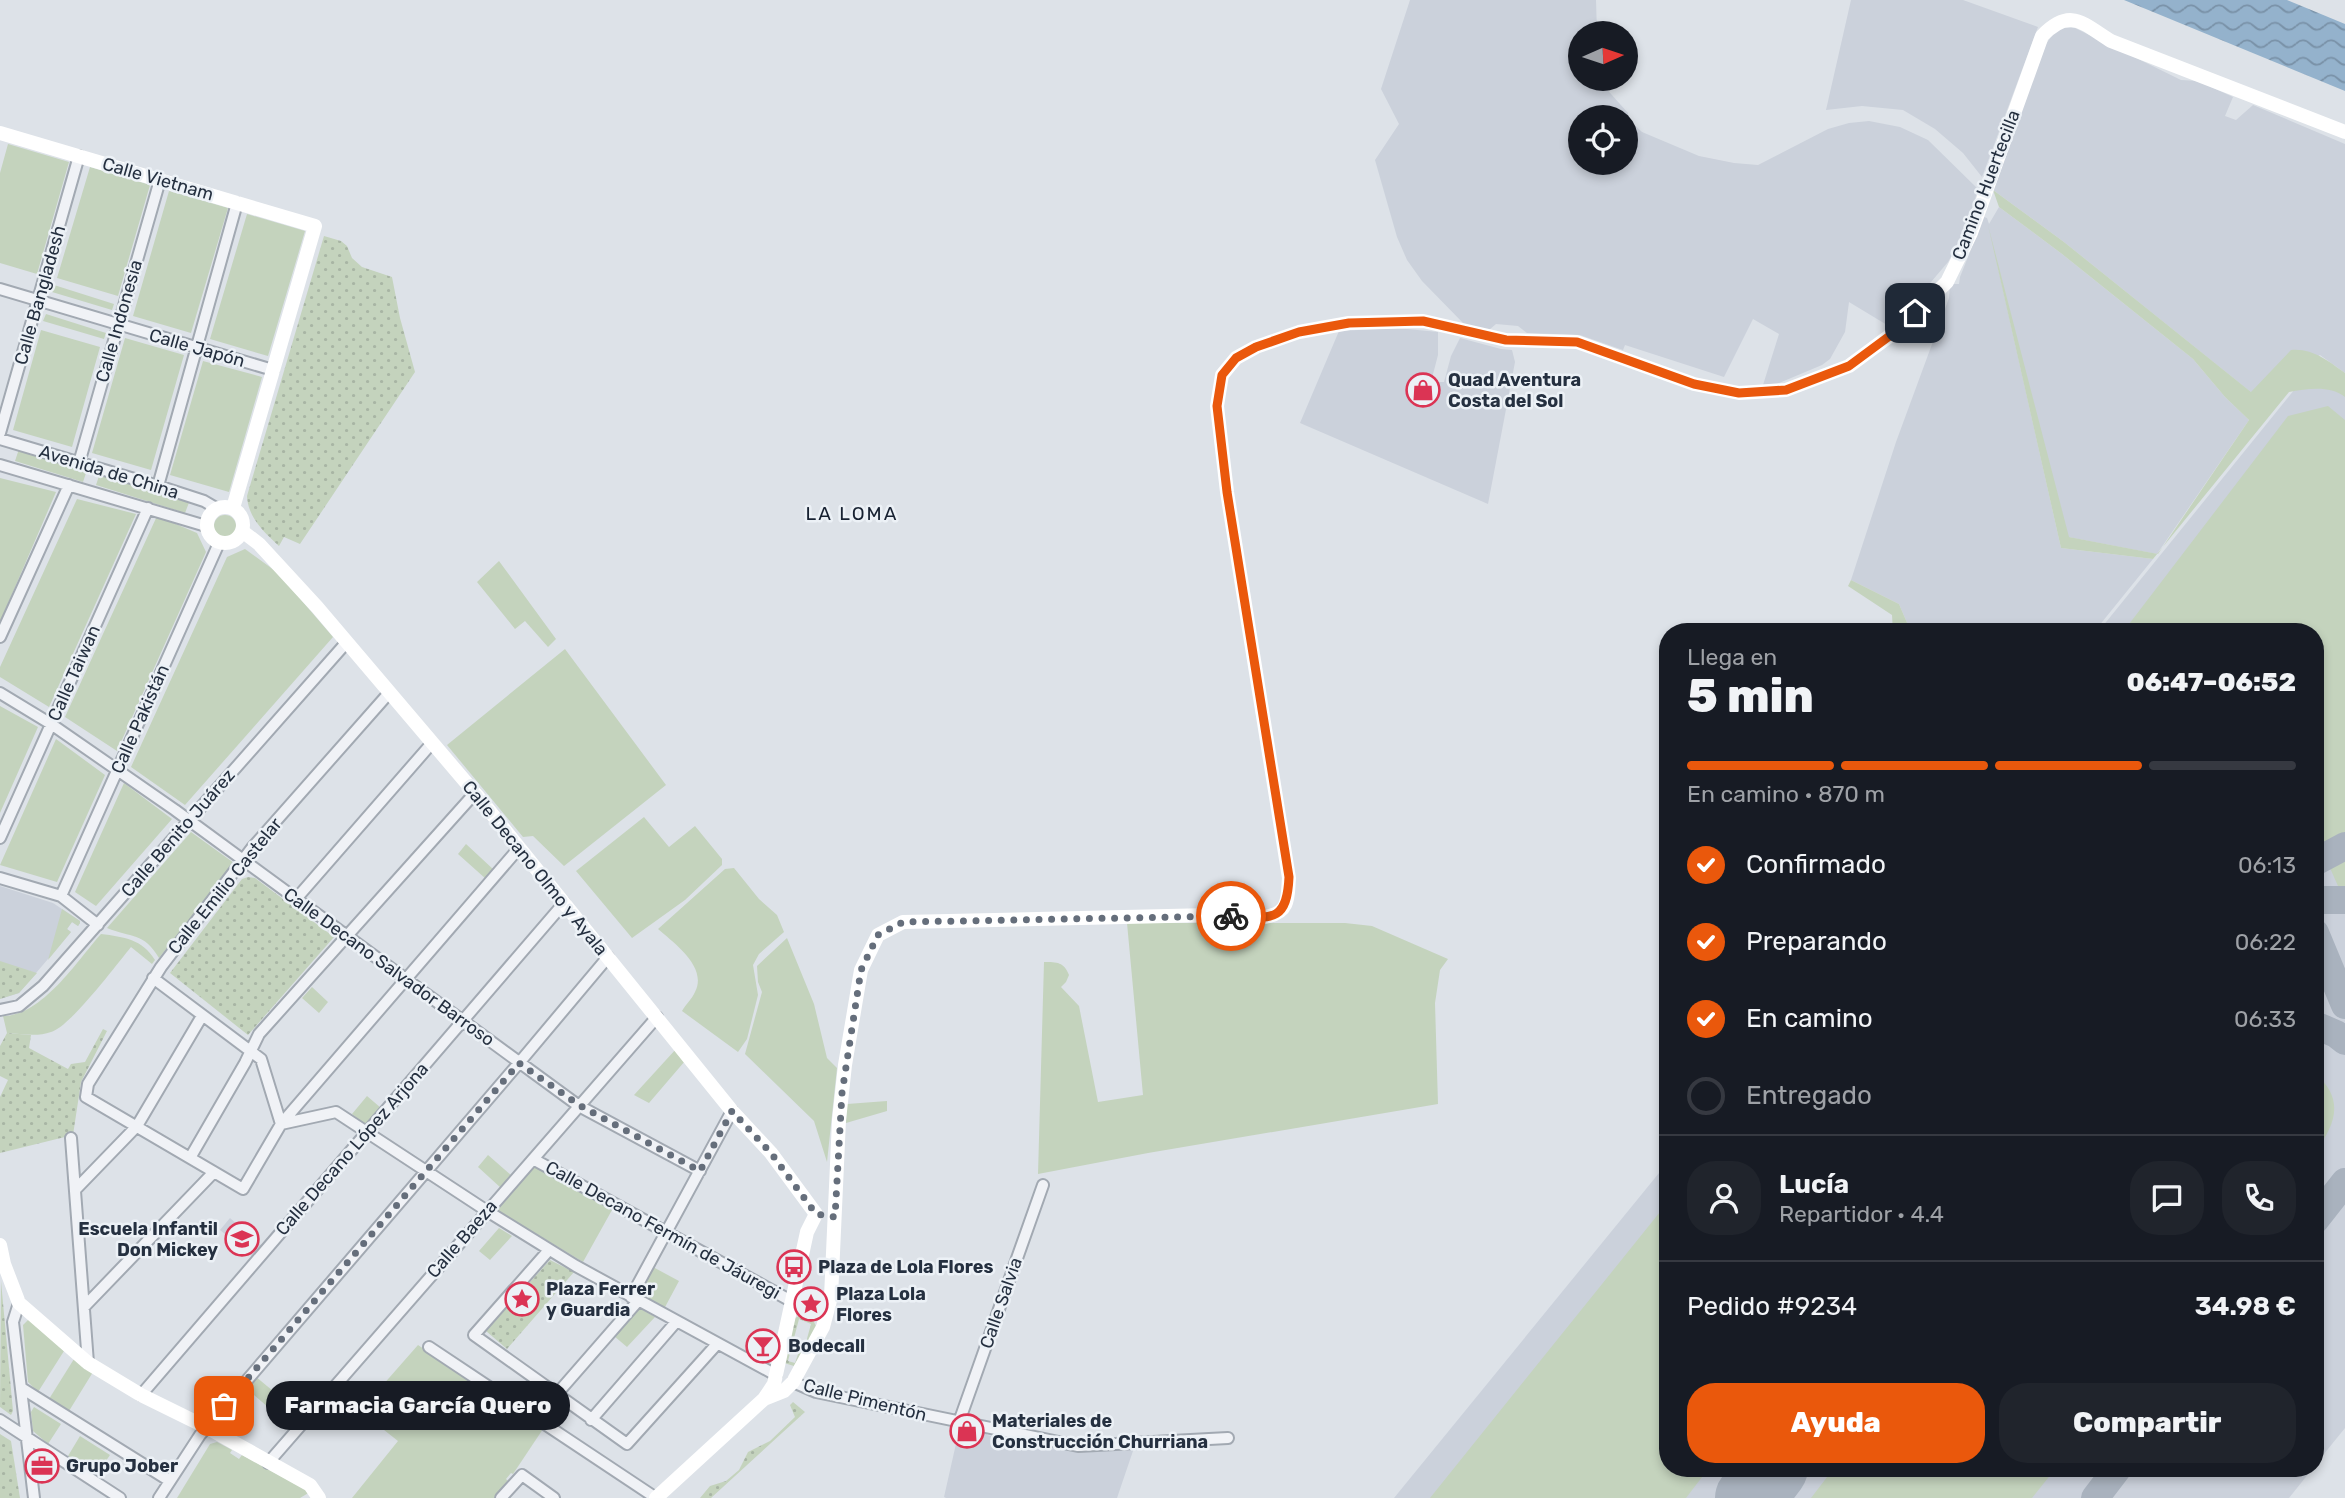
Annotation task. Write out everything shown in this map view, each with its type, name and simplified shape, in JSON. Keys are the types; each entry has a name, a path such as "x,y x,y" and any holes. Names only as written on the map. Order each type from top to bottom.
{"street":[{"name":"Camino Huertecilla","path":"835,1217 839,1120 845,1066 861,970 878,935 903,922 1211,915 1259,918 1272,917 1284,908 1289,877 1227,492 1217,406 1222,375 1236,358 1256,347 1299,332 1349,323 1423,321 1506,340 1577,342 1694,384 1739,393 1786,390 1849,366 1899,329 1947,282 1971,233 2042,36 2055,23 2067,19 2082,24 2111,41 2345,132"},
{"name":"Calle Vietnam","path":"0,133 315,226 273,370"},
{"name":"Calle Bangladesh","path":"0,433 79,156"},
{"name":"Calle Indonesia","path":"79,463 160,180"},
{"path":"158,486 237,203"},
{"name":"Calle Japón","path":"0,289 273,370"},
{"path":"233,509 273,370"},
{"name":"Avenida de China","path":"0,439 158,486 204,501 216,508"},
{"name":"Avenida de China","path":"0,465 206,526"},
{"path":"0,637 69,485"},
{"path":"222,506 233,509 242,518 242,531 233,542 219,543 208,533 206,526 211,513 222,506"},
{"name":"Calle Taiwan","path":"0,838 148,508"},
{"name":"Calle Decano Olmo y Ayala","path":"242,531 259,544 475,793 732,1111 771,1153 816,1214"},
{"name":"Calle Pakistán","path":"61,896 219,543"},
{"name":"Calle Benito Juárez","path":"0,1010 19,1006 43,986 346,643"},
{"name":"Calle Decano Salvador Barroso","path":"0,693 118,770 579,1105 700,1171"},
{"name":"Calle Emilio Castelar","path":"136,1126 86,1097 88,1084 153,978 243,860 389,693"},
{"path":"296,899 432,743"},
{"path":"190,1158 259,1034 475,793"},
{"path":"136,1126 243,1189 281,1124 519,848"},
{"path":"0,878 61,896 98,925"},
{"name":"Calle Decano López Arjona","path":"141,1395 564,903"},
{"path":"159,1498 206,1427 608,957"},
{"path":"153,978 261,1059 281,1124"},
{"path":"75,1190 136,1126 202,1016"},
{"name":"Calle Baeza","path":"268,1463 657,1017"},
{"path":"556,1395 634,1299 665,1233 732,1111"},
{"path":"281,1124 336,1112 550,1250 634,1299 776,1375"},
{"path":"71,1138 88,1363"},
{"name":"Calle Decano Fermín de Jáuregi","path":"533,1159 793,1302"},
{"path":"84,1307 214,1172"},
{"name":"Calle Salvia","path":"959,1422 1043,1185"},
{"path":"429,1347 656,1498 764,1399 774,1384 807,1232 816,1214 835,1217 831,1297 823,1327 793,1382 784,1391 764,1399"},
{"path":"0,1245 4,1264 19,1303 88,1363 141,1395 206,1427 310,1485 319,1498"},
{"path":"550,1250 474,1335 627,1444 717,1344"},
{"path":"19,1303 13,1322 34,1498"},
{"path":"591,1420 676,1322"},
{"name":"Calle Pimentón","path":"793,1382 816,1392 1078,1446 1228,1438"},
{"path":"23,1389 170,1481"},
{"path":"0,1420 120,1498"},
{"path":"501,1498 522,1475 554,1498"}],"shaded area":[{"path":"1410,0 1596,0 1597,21 1568,21 1568,91 1608,91 1621,105 1568,105 1568,175 1638,175 1638,128 1699,156 1758,165 1828,129 1869,121 1900,127 1928,140 1978,189 1966,230 1948,262 1892,328 1849,302 1845,332 1830,359 1777,384 1763,385 1779,334 1753,319 1724,377 1625,345 1623,350 1580,335 1527,333 1518,326 1496,324 1489,330 1464,324 1422,281 1407,260 1397,237 1375,160 1399,124 1381,89"},
{"path":"1851,0 1963,0 2038,27 1982,177 1963,153 1935,129 1903,110 1862,106 1826,110"},
{"path":"2061,28 2075,28 2181,80 2198,81 2233,97 2225,116 2236,120 2253,105 2345,144 2345,373 2320,355 2252,393 2064,242 1993,190 2046,44"},
{"path":"1999,207 2062,254 2193,359 2225,397 2249,420 2157,554 2068,537 1996,259 2061,548 2153,559 2101,623 1907,623 1899,604 1851,580 1896,442 1949,298 1950,284 1959,284 1984,217 1989,224"},
{"path":"1397,328 1438,332 1438,355 1431,382 1444,382 1451,356 1460,338 1512,350 1515,362 1488,504 1300,423 1339,331"},
{"path":"2312,368 2345,394 2345,1428 2324,1454 2324,623 2105,623"},
{"path":"0,886 53,903 80,923 78,926 72,922 67,929 71,932 19,993 0,999"},
{"path":"1659,1173 1659,1477 2306,1477 2289,1498 1394,1498"},
{"name":"Escuela Infantil Don Mickey","path":"230,1218 262,1246 253,1257 220,1230"},
{"path":"960,1426 1038,1446 1039,1443 1086,1451 1134,1448 1117,1498 946,1498 944,1497"}],"green space":[{"path":"8,144 69,162 37,274 0,263 0,173"},
{"path":"90,167 150,185 118,296 57,278"},
{"path":"1993,190 2064,242 2251,392 2291,350 2299,350 2320,356 2345,373 2345,397 2325,389 2289,392 2163,547 2249,420 2225,397 2193,359 1999,207"},
{"path":"169,191 228,208 191,333 133,316"},
{"path":"247,214 305,231 268,356 210,339"},
{"path":"1988,225 2069,537 2157,554 2153,559 2061,548"},
{"path":"324,236 341,241 347,246 352,258 362,267 392,277 415,372 300,544 284,537 279,546 254,518 247,496"},
{"path":"54,285 114,304 112,310 52,292"},
{"path":"46,314 106,333 104,339 43,321"},
{"path":"41,330 100,347 72,447 13,430"},
{"path":"125,338 184,355 151,470 92,453"},
{"path":"203,361 262,377 229,492 170,475"},
{"path":"2328,406 2345,420 2345,892 2342,895 2324,858 2324,623 2130,623 2288,416"},
{"path":"19,449 87,470 83,482 15,461"},
{"path":"100,473 190,500 185,513 96,485"},
{"path":"0,478 56,492 0,622"},
{"path":"77,499 136,514 49,707 0,677 0,667"},
{"path":"225,515 233,518 236,526 233,534 225,537 217,534 214,526 217,518"},
{"path":"157,516 197,533 206,552 117,751 65,717"},
{"path":"245,549 278,573 333,637 185,805 131,767 227,557"},
{"path":"499,561 556,639 548,647 525,621 515,629 477,582"},
{"path":"1851,580 1899,604 1907,623 1892,623 1892,615 1848,586"},
{"path":"565,649 666,785 564,866 533,836 523,837 447,745"},
{"path":"0,706 38,727 0,813"},
{"path":"56,739 105,775 57,882 0,865"},
{"path":"124,783 172,819 96,906 75,892"},
{"path":"644,817 669,847 695,826 722,859 722,865 685,900 632,938 576,871"},
{"path":"191,832 234,863 159,958 142,940 107,928"},
{"path":"466,844 494,870 486,879 458,854"},
{"path":"734,868 759,899 777,915 784,932 759,954 753,965 758,995 747,1039 738,1052 682,1011 695,992 697,974 687,956 658,929 725,869"},
{"path":"255,878 334,937 248,1035 170,973 242,879"},
{"path":"62,909 80,923 78,926 72,922 67,929 71,932 48,960"},
{"path":"1127,923 1345,923 1372,926 1448,959 1440,970 1435,1003 1438,1104 1038,1174 1044,962 1060,964 1069,975 1061,987 1079,1006 1098,1102 1143,1095"},
{"path":"101,934 138,943 155,960 152,964 131,947 81,1007 59,1028 41,1034 7,1033 3,1016 17,1014 45,997"},
{"path":"787,938 814,1004 827,1058 837,1068 827,1162 814,1121 745,1054 762,992 757,966"},
{"path":"0,961 37,973 19,993 0,999"},
{"path":"312,987 328,1002 319,1013 302,998"},
{"path":"103,1029 107,1031 81,1082 73,1135 0,1153 0,1097 8,1080 0,1076 0,1046 7,1033 31,1035 29,1048 68,1069 71,1064 85,1062"},
{"path":"676,1049 685,1061 649,1103 634,1095"},
{"path":"2324,1083 2334,1102 2324,1138"},
{"path":"367,1096 381,1108 366,1125 352,1114"},
{"path":"887,1101 887,1111 846,1123 847,1104"},
{"path":"488,1155 511,1175 501,1188 478,1167"},
{"path":"533,1165 612,1210 583,1262 495,1209"},
{"path":"1659,1213 1659,1477 1702,1477 1686,1498 1430,1498"},
{"path":"499,1228 512,1236 490,1260 479,1251"},
{"name":"Plaza Ferrer y Guardia","path":"550,1260 574,1272 507,1349 486,1331"},
{"path":"653,1267 679,1281 664,1309 637,1294"},
{"path":"1,1281 13,1411 11,1415 0,1407"},
{"path":"639,1308 655,1317 627,1347 614,1336"},
{"path":"803,1314 812,1318 817,1328 794,1366 784,1363 795,1318","holes":["799,1319 811,1324 805,1346 801,1345 795,1363 788,1361"]},
{"path":"29,1319 64,1351 38,1392 28,1382 23,1325"},
{"path":"418,1345 543,1429 513,1474 506,1479 510,1483 496,1498 352,1498 398,1441 360,1411"},
{"path":"74,1359 93,1372 69,1411 49,1399"},
{"path":"255,1376 279,1396 269,1408 246,1388"},
{"path":"793,1402 805,1412 711,1498 700,1498 710,1486 726,1481 739,1470 748,1452 770,1441 795,1417 790,1405"},
{"path":"34,1407 61,1424 48,1444 33,1431 31,1412"},
{"path":"0,1434 11,1441 20,1498 0,1498"},
{"path":"80,1436 110,1455 97,1474 68,1456"},
{"path":"217,1442 232,1450 230,1453 239,1459 242,1455 310,1492 300,1498 177,1498 210,1444"},
{"path":"1827,1477 2049,1477 2032,1498 1811,1498"}],"water":[{"path":"2124,0 2287,0 2345,24 2345,91"}],"taxiway":[{"path":"2324,857 2345,846"},
{"path":"2324,900 2345,900"},
{"path":"2324,955 2345,1005"},
{"path":"2324,1029 2345,1041"},
{"path":"2324,1209 2345,1182"},
{"path":"2095,1498 2111,1477"}],"runway":[{"path":"1750,1498 1766,1477"}],"way so far":[{"path":"224,1406 519,1063 579,1105 700,1171 732,1111 771,1153 816,1214 835,1217 839,1120 845,1066 861,970 878,935 903,922 1231,916"}],"place":[{"name":"Quad Aventura Costa del Sol","path":"1423,390"},
{"name":"Escuela Infantil Don Mickey","path":"242,1239"},
{"name":"Plaza de Lola Flores","path":"794,1267"},
{"name":"Plaza Ferrer y Guardia","path":"522,1299"},
{"name":"Plaza Lola Flores","path":"811,1304"},
{"name":"Bodecall","path":"763,1346"},
{"name":"Farmacia García Quero","path":"224,1406"},
{"name":"Materiales de Construcción Churriana","path":"967,1431"},
{"name":"Grupo Jober","path":"42,1466"}],"district":[{"name":"LA LOMA","path":"852,513"}],"route":[{"path":"1231,916 1272,917 1284,908 1289,877 1227,492 1217,406 1222,375 1236,358 1256,347 1299,332 1349,323 1423,321 1506,340 1577,342 1694,384 1739,393 1786,390 1849,366 1899,329 1915,313"}]}
